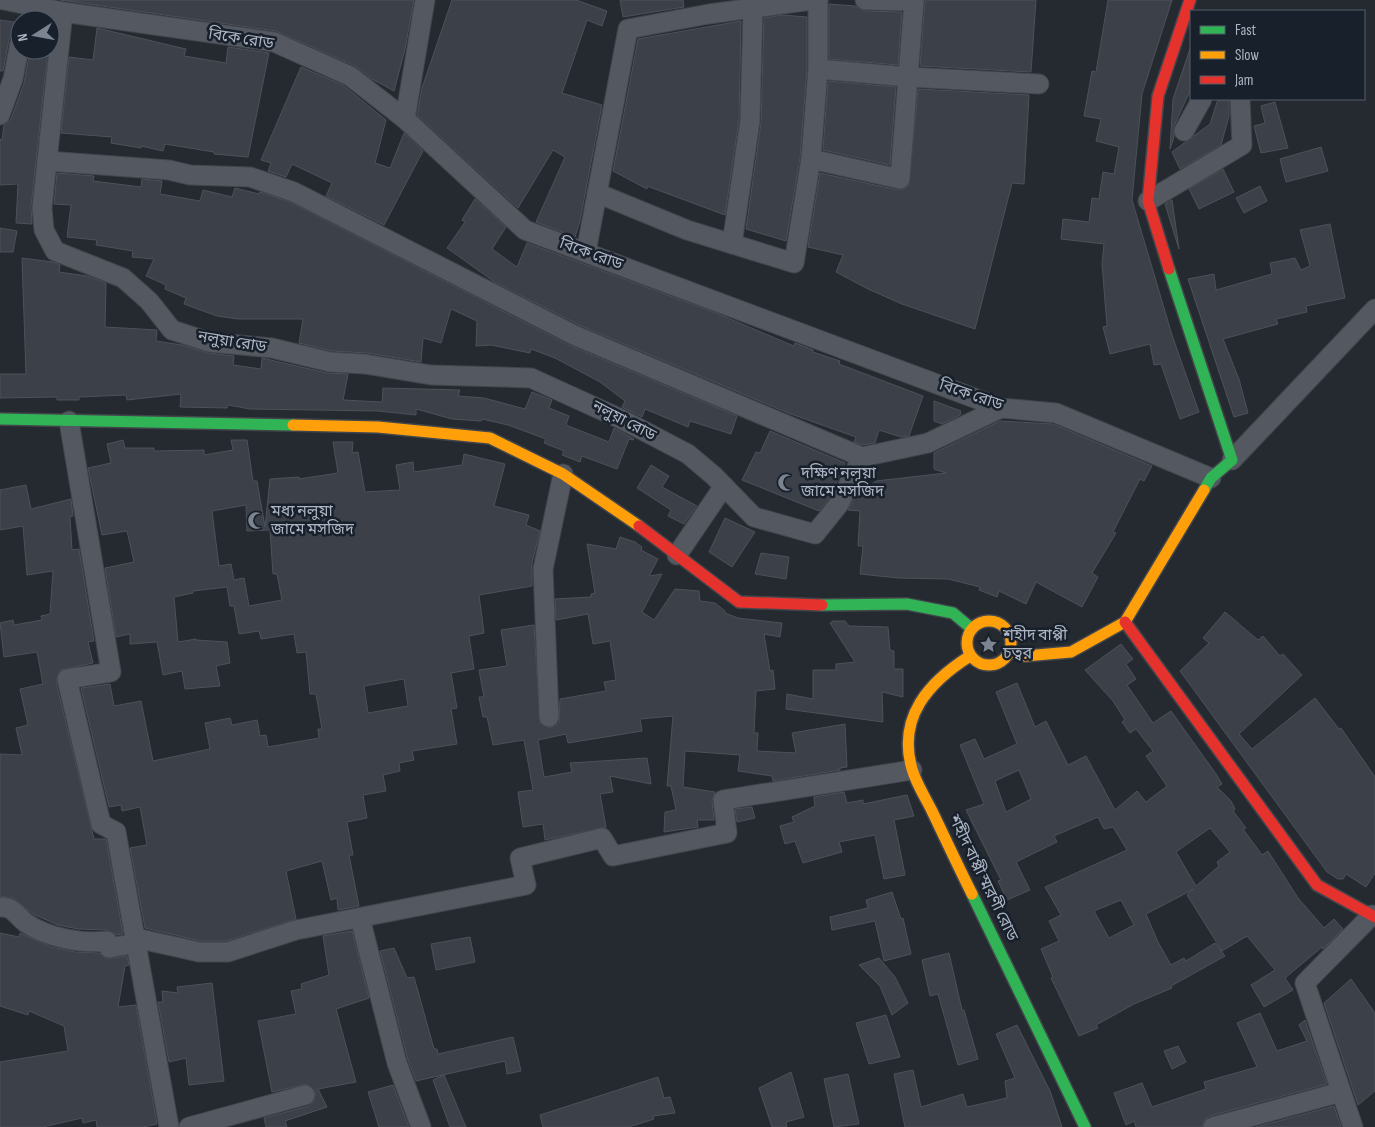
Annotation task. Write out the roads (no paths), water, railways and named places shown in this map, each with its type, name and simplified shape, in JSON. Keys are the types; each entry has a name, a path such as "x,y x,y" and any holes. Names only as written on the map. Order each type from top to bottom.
{"street":[{"name":"বিকে রোড","path":"4,0 22,10"},
{"path":"405,119 425,0"},
{"path":"586,252 628,29 812,0"},
{"path":"597,193 686,230 794,263 811,159 818,69 818,0"},
{"path":"811,159 900,179 914,0 865,0"},
{"path":"1190,0 1158,96 1148,201 1187,330 1232,460"},
{"path":"732,244 750,121 753,8"},
{"name":"বিকে রোড","path":"63,12 274,42 350,76 405,119 525,230 1001,408 1056,413 1211,478"},
{"path":"63,12 47,161 169,170 190,175 250,177 294,192 574,334 862,457 928,443 1001,408"},
{"path":"0,115 13,79 17,60"},
{"path":"818,69 908,77 1038,84"},
{"path":"1184,132 1201,100"},
{"path":"1148,201 1242,145 1240,100"},
{"name":"নলুয়া রোড","path":"47,161 42,208 44,230 55,251 123,278 149,301 172,330 209,342 272,348 330,362 365,364 431,374 531,378 622,419 688,454 724,486 754,517 815,534 839,504 862,457"},
{"path":"1009,651 1025,656 1071,652 1125,622 1211,478 1232,460 1375,309"},
{"path":"0,419 378,427 490,438 563,474 677,555 739,602 837,606 907,604 953,613 972,629"},
{"path":"69,421 110,672 67,679 102,824 116,832 137,940 169,1127"},
{"path":"549,717 543,569 563,474"},
{"path":"677,555 724,486"},
{"path":"985,621 1000,624 1009,636 1009,651 1001,662 994,665 981,664 970,656 966,642 972,629 985,621"},
{"path":"1125,622 1317,885 1374,916 1304,983 1353,1127"},
{"name":"শহীদ বাপ্পী স্মরণী রোড","path":"970,656 952,666 919,705 910,721 907,744 912,770 1085,1127"},
{"path":"0,907 14,910 27,923 77,942 107,940 109,948 137,940 199,952 228,952 296,930 526,885 520,858 602,838 612,856 727,833 723,800 912,770"},
{"path":"360,918 397,1063 421,1127"},
{"path":"1213,1127 1341,1092"},
{"path":"189,1127 305,1095"}],"place":[{"name":"দক্ষিণ নলুয়া জামে মসজিদ","path":"787,482"},
{"name":"মধ্য নলুয়া জামে মসজিদ","path":"257,520"},
{"name":"শহীদ বাপ্পী চত্বর","path":"989,644"}]}
